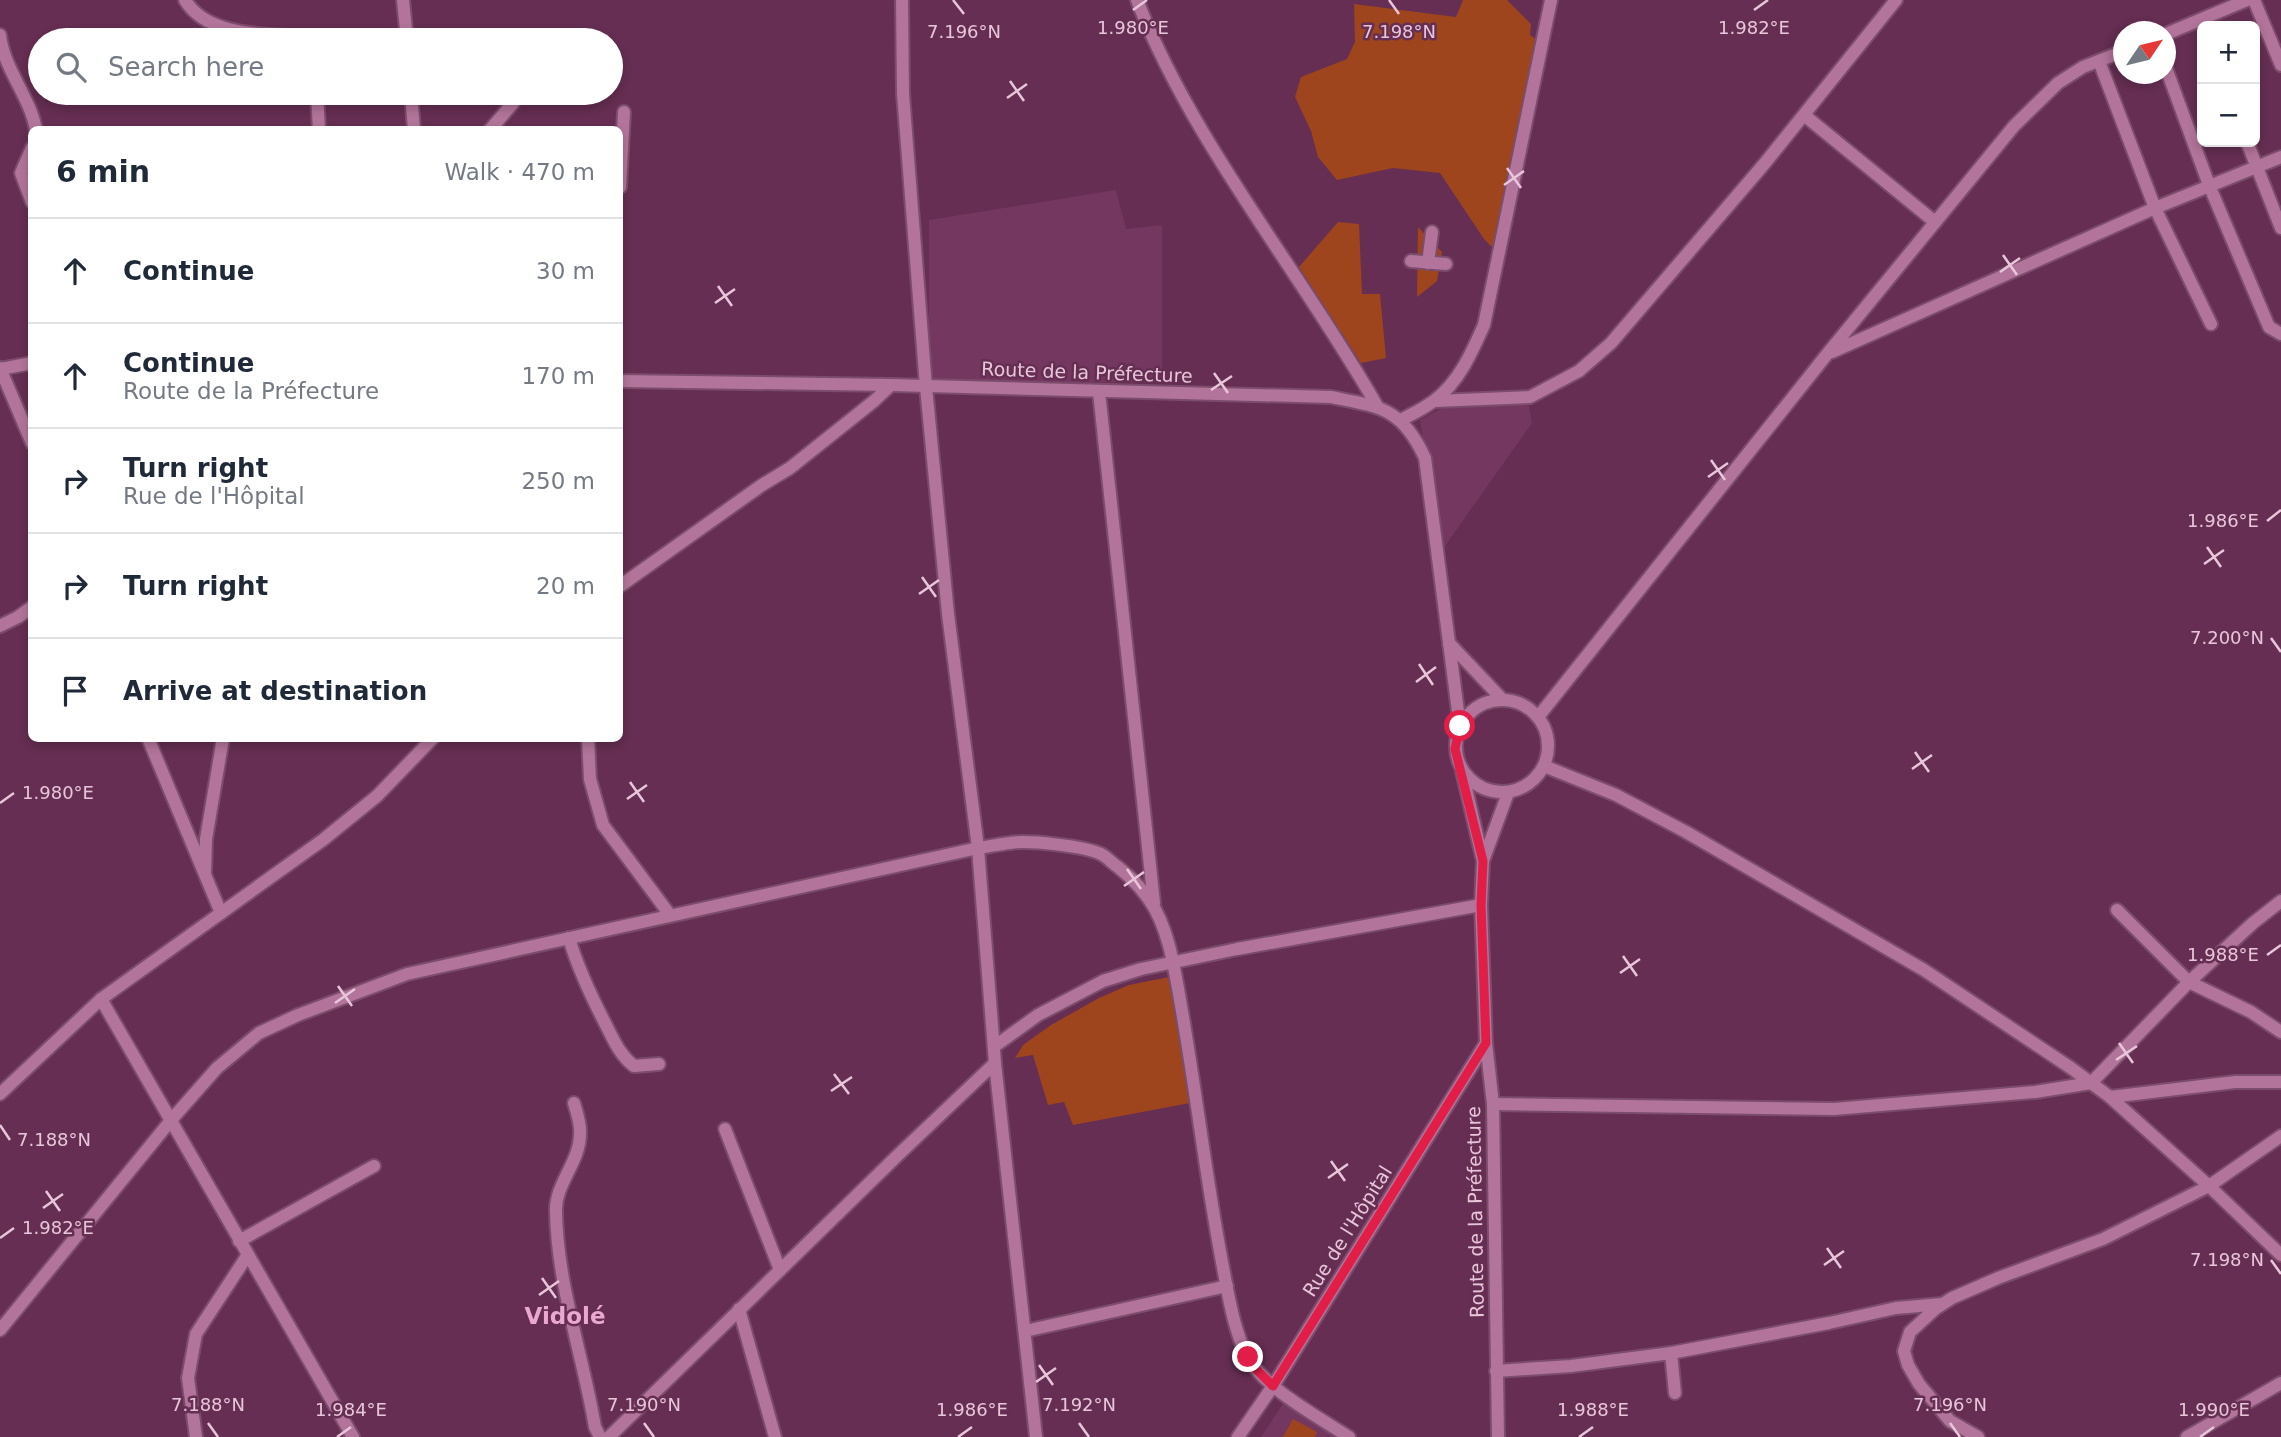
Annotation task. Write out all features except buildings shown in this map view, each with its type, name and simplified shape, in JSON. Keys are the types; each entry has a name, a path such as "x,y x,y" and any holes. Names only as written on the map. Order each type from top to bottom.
{"street":[{"path":"185,0 205,20 228,28"},
{"path":"403,0 406,28"},
{"path":"902,0 903,94 926,387 948,614 978,848 995,1063 1036,1437"},
{"path":"1137,0 1179,89 1377,406"},
{"path":"1401,420 1435,401 1454,381 1470,356 1484,325 1551,0"},
{"path":"1435,401 1530,397 1580,371 1611,343 1804,115 1896,0"},
{"path":"2207,21 2247,0"},
{"path":"2254,0 2281,65"},
{"path":"2176,31 2197,25"},
{"path":"0,35 3,56 28,103"},
{"path":"1538,717 2014,126 2058,83 2113,55"},
{"path":"2099,61 2155,208 2210,324"},
{"path":"2171,84 2209,185 2269,327 2281,334"},
{"path":"29,105 35,126"},
{"path":"318,105 319,126"},
{"path":"412,105 414,126"},
{"path":"493,126 511,105"},
{"path":"623,131 624,112"},
{"path":"1804,115 1935,222"},
{"path":"2249,147 2281,228"},
{"path":"28,157 21,173 28,191"},
{"path":"1829,353 2155,208 2281,157"},
{"path":"1428,262 1432,232"},
{"path":"1411,261 1446,264"},
{"path":"28,364 0,368 28,434"},
{"name":"Route de la Préfecture","path":"623,381 1331,397 1377,406 1401,420 1417,441 1425,458 1460,726"},
{"path":"623,584 790,468 891,385"},
{"path":"1099,392 1154,904 1166,932 1173,962 1227,1286 1248,1357 1255,1368 1273,1386 1349,1437"},
{"path":"0,626 28,609"},
{"path":"1449,643 1502,699"},
{"path":"1502,699 1522,704 1538,717 1549,746 1544,766 1530,784 1508,793 1487,790 1478,786 1462,771 1455,749 1460,726 1472,710 1502,699"},
{"path":"150,742 221,913"},
{"path":"205,877 206,839 222,742"},
{"path":"0,1094 101,999 324,839 377,796 429,742"},
{"path":"588,742 590,779 603,825 670,915"},
{"path":"1544,766 1616,795 1924,970 2110,1097 2276,1242 2281,1255"},
{"name":"Route de la Préfecture","path":"1462,771 1483,861 1481,905 1486,1043 1493,1104 1498,1437"},
{"name":"Route de la Préfecture","path":"1483,861 1508,793"},
{"path":"2,1324 217,1068 259,1033 298,1015 407,974 1012,842 1071,847 1100,854 1133,880 1154,904"},
{"path":"1493,1104 1834,1109 2035,1092 2091,1083 2189,982 2281,901"},
{"path":"995,1046 1038,1016 1103,981 1173,962 1481,905"},
{"path":"2117,911 2189,982 2251,1012 2281,1032"},
{"path":"569,938 578,970 625,1059 634,1066 659,1064"},
{"path":"101,999 353,1437"},
{"name":"Rue de l'Hôpital","path":"1238,1437 1273,1386 1486,1043"},
{"path":"609,1437 995,1063"},
{"path":"2110,1097 2235,1082 2281,1082"},
{"path":"574,1103 580,1135 578,1149 557,1199 558,1234 567,1297 595,1427 600,1437"},
{"path":"725,1129 780,1269"},
{"path":"1978,1437 1950,1421 1932,1402 1908,1365 1904,1351 1908,1335 1942,1304 1998,1278 2103,1239 2209,1186 2281,1136"},
{"path":"239,1241 374,1166"},
{"path":"196,1437 188,1378 196,1334 247,1256"},
{"path":"1025,1331 1227,1286"},
{"path":"1496,1371 1571,1366 1671,1353 1896,1308 1942,1304"},
{"path":"739,1309 775,1437"},
{"path":"1671,1353 1675,1393"},
{"path":"2187,1437 2281,1383"}],"shaded area":[{"path":"1463,0 1507,0 1531,24 1530,35 1539,41 1497,245 1491,246 1440,173 1393,168 1337,180 1318,157 1311,131 1295,97 1301,77 1347,59 1355,42 1354,4 1456,17"},
{"path":"1116,190 1126,229 1162,225 1162,383 929,381 929,220"},
{"path":"1338,222 1359,224 1362,294 1380,294 1386,358 1361,363 1299,267"},
{"path":"1418,227 1442,252 1437,281 1417,297"},
{"path":"1528,401 1532,423 1440,553 1420,420 1440,409"},
{"path":"1169,977 1190,1103 1073,1125 1064,1102 1048,1105 1033,1055 1015,1058 1023,1045 1051,1025 1099,998 1129,985"},
{"path":"1284,1402 1341,1437 1261,1437"},
{"path":"1293,1419 1317,1432 1315,1437 1283,1437"}],"district":[{"name":"Vidolé","path":"565,1316"}],"route":[{"path":"1248,1357 1273,1386 1486,1043 1481,905 1483,861 1455,749 1460,726"}]}
